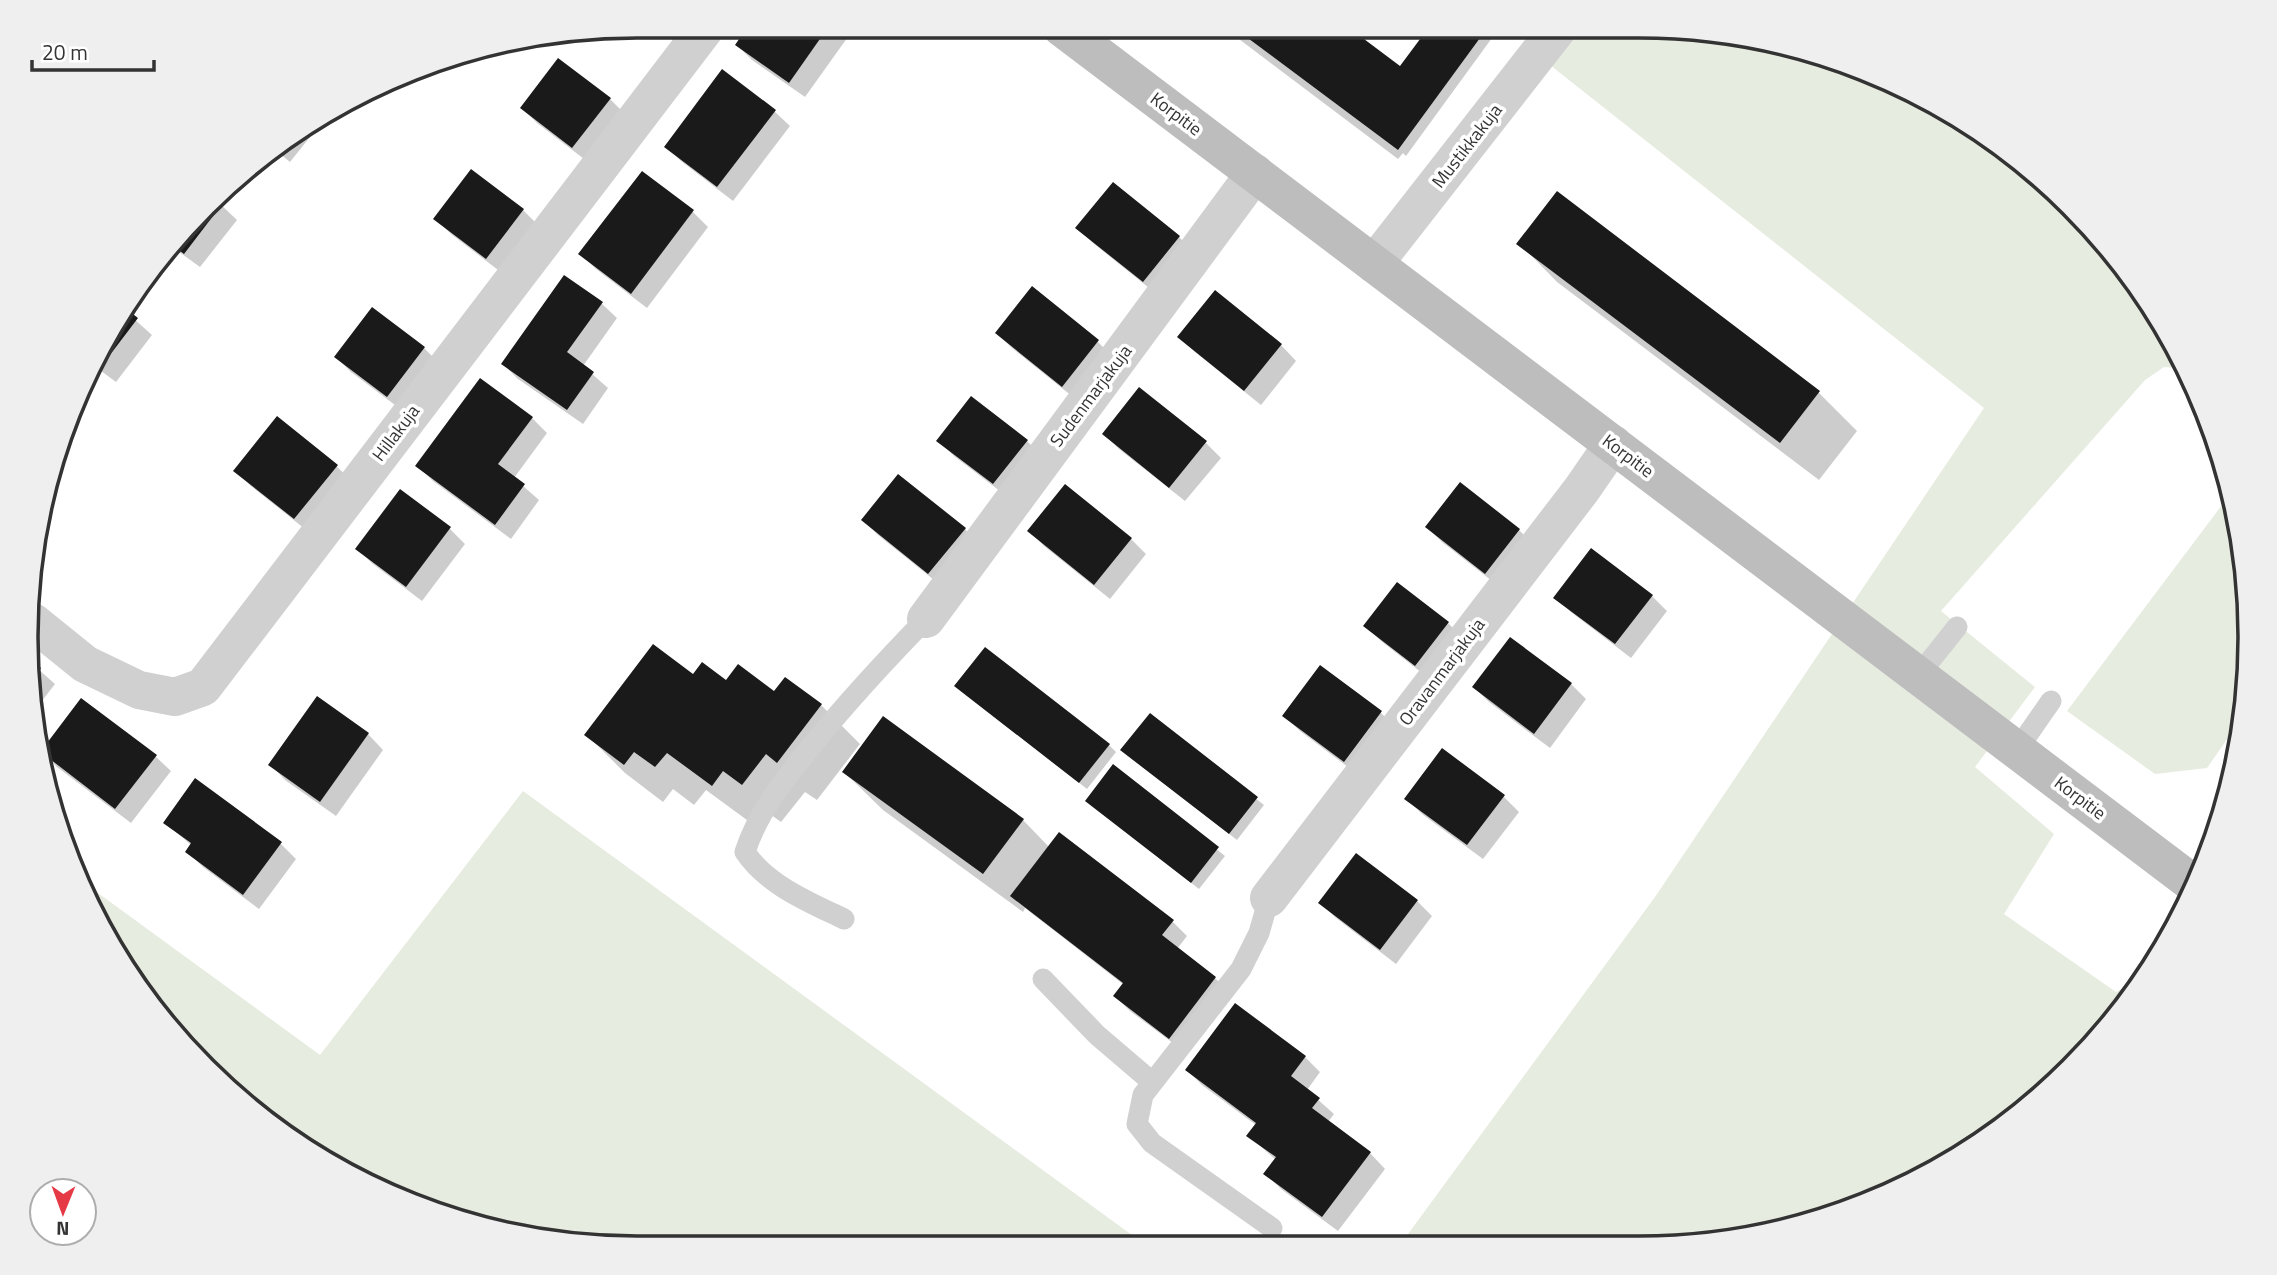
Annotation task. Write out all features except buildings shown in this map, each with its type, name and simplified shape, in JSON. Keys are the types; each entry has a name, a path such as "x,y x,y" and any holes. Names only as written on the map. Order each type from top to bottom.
{"street":[{"name":"Hillakuja","path":"39,627 85,664 139,690 175,697 203,687 698,38"},
{"name":"Korpitie","path":"1076,38 2187,879"},
{"name":"Mustikkakuja","path":"1374,264 1550,38"},
{"name":"Sudenmarjakuja","path":"926,618 1255,173"},
{"name":"Oravanmarjakuja","path":"1269,898 1613,444"}],"lane":[{"path":"844,919 799,898 755,868 745,852 751,832 790,772 847,703 926,618"},
{"path":"1919,676 1957,627"},
{"path":"2017,750 2051,701"},
{"path":"1269,898 1259,933 1241,969 1143,1095 1137,1124 1152,1143 1272,1228"},
{"path":"1043,979 1097,1035 1152,1082"}],"shaded area":[{"path":"1571,38 1679,40 1756,50 1795,59 1869,84 1939,119 2004,162 2063,214 2115,273 2138,305 2174,368 2164,367 2145,380 1941,611 2035,687 1975,767 2054,834 2004,914 2116,992 2126,987 2063,1061 2004,1113 1972,1136 1904,1175 1832,1205 1756,1225 1679,1235 1407,1236 1655,897 1984,408 1550,65"},
{"path":"2223,504 2237,598 2237,677 2230,735 2207,768 2155,774 2067,711"},
{"path":"523,791 1133,1236 598,1235 521,1225 445,1205 373,1175 338,1156 305,1136 243,1088 214,1061 162,1002 119,937 95,891 320,1055"}]}
